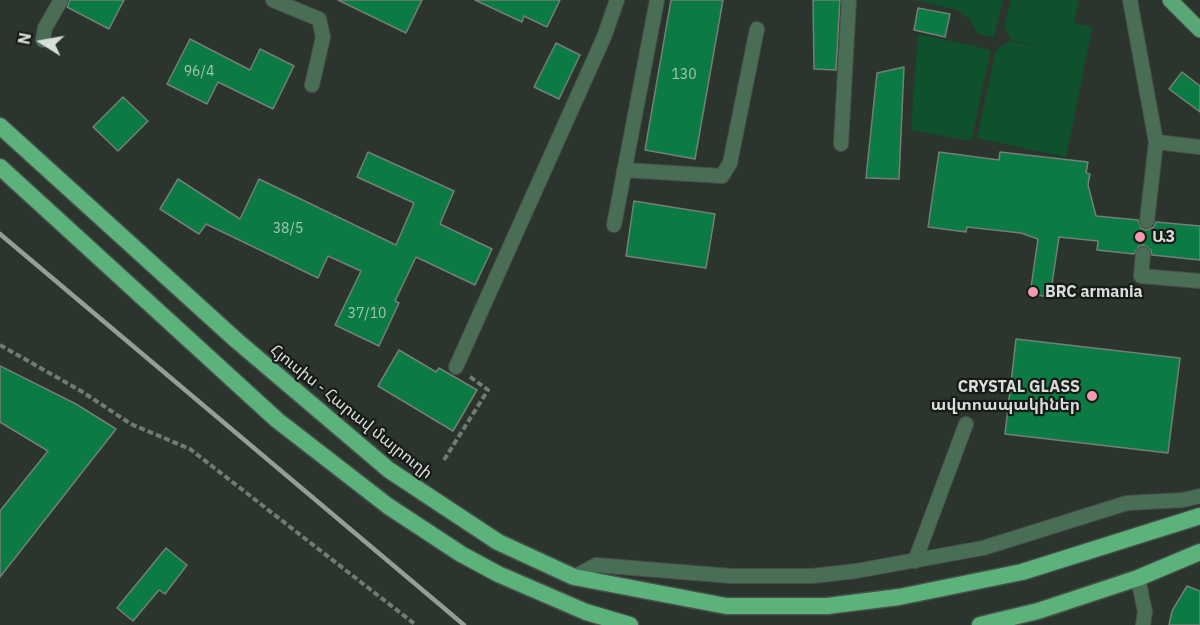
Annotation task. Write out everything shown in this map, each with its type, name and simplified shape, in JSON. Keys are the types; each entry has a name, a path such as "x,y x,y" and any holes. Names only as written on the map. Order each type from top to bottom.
{"highway":[{"name":"Հյուսիս - Հարավ մայրուղի","path":"0,126 236,340 389,470 498,542 574,577 726,606 827,606 899,597 1022,572 1200,516"},
{"path":"0,167 277,420 356,482 461,554 498,574 586,612 630,625"},
{"path":"980,625 1038,611 1138,578 1200,552"}],"main road":[{"path":"1170,0 1200,30"}],"lane":[{"path":"43,40 45,28 61,0"},
{"path":"273,0 319,19 323,37 312,85"},
{"path":"456,368 604,37 617,0"},
{"path":"614,225 657,0"},
{"path":"841,144 849,0"},
{"path":"1130,0 1156,142 1147,221"},
{"path":"624,170 722,176 730,163 757,29"},
{"path":"1156,142 1200,147"},
{"path":"1143,254 1141,276 1200,281"},
{"path":"915,561 966,424"},
{"path":"574,577 596,565 731,576 812,576 915,561 1027,536 1127,502 1183,500 1200,495"},
{"path":"1138,578 1145,612 1143,625"},
{"path":"586,612 601,625"}],"path":[{"path":"0,345 81,391 132,424 190,449 416,625"},
{"path":"444,460 488,390 456,368"}],"green space":[{"path":"916,0 1003,0 994,37 978,34 969,18 957,10"},
{"path":"1011,0 1079,0 1074,23 1092,27 1066,157 977,138 996,50 1010,41 1050,49 1012,40 1004,28"},
{"path":"918,34 991,50 971,141 911,130"}],"building":[{"path":"70,0 124,0 109,29 67,7"},
{"path":"338,0 422,0 406,33"},
{"path":"475,0 560,0 547,27 524,16 522,22"},
{"path":"671,0 723,0 695,159 645,150"},
{"path":"813,0 840,0 836,70 814,69"},
{"path":"918,8 950,14 945,37 914,30"},
{"path":"190,39 250,70 260,49 294,66 273,109 218,82 207,104 167,84"},
{"path":"556,43 580,55 559,99 534,87"},
{"path":"904,67 899,179 866,178 877,73"},
{"path":"1182,72 1200,86 1200,112 1169,89"},
{"path":"123,97 148,121 118,151 93,127"},
{"path":"368,152 454,191 440,224 492,249 475,285 416,257 395,301 399,303 379,346 335,325 361,271 328,256 318,278 206,224 199,234 160,209 178,179 240,219 259,179 396,245 414,203 357,177"},
{"path":"939,152 999,160 1000,152 1088,162 1086,173 1090,174 1088,185 1096,216 1138,220 1141,228 1147,230 1154,227 1156,222 1200,226 1200,260 1152,255 1151,250 1144,245 1139,246 1134,254 1097,250 1098,241 1059,237 1050,297 1030,294 1038,239 1021,233 967,227 966,232 928,227"},
{"path":"634,201 715,214 706,268 626,256"},
{"name":"CRYSTAL GLASS ավտոապակիներ","path":"1016,339 1180,358 1168,453 1005,434"},
{"path":"399,350 436,372 439,368 477,390 453,431 378,386"},
{"path":"0,366 76,404 116,429 0,577 0,511 48,451 0,422"},
{"path":"166,548 187,565 165,594 159,590 133,621 117,608"},
{"path":"1187,586 1200,591 1200,625 1169,625 1172,611"}],"railway":[{"path":"0,234 464,625"}],"place":[{"name":"Ա3","path":"1140,237"},
{"name":"BRC armania","path":"1033,292"},
{"name":"CRYSTAL GLASS ավտոապակիներ","path":"1092,396"}]}
